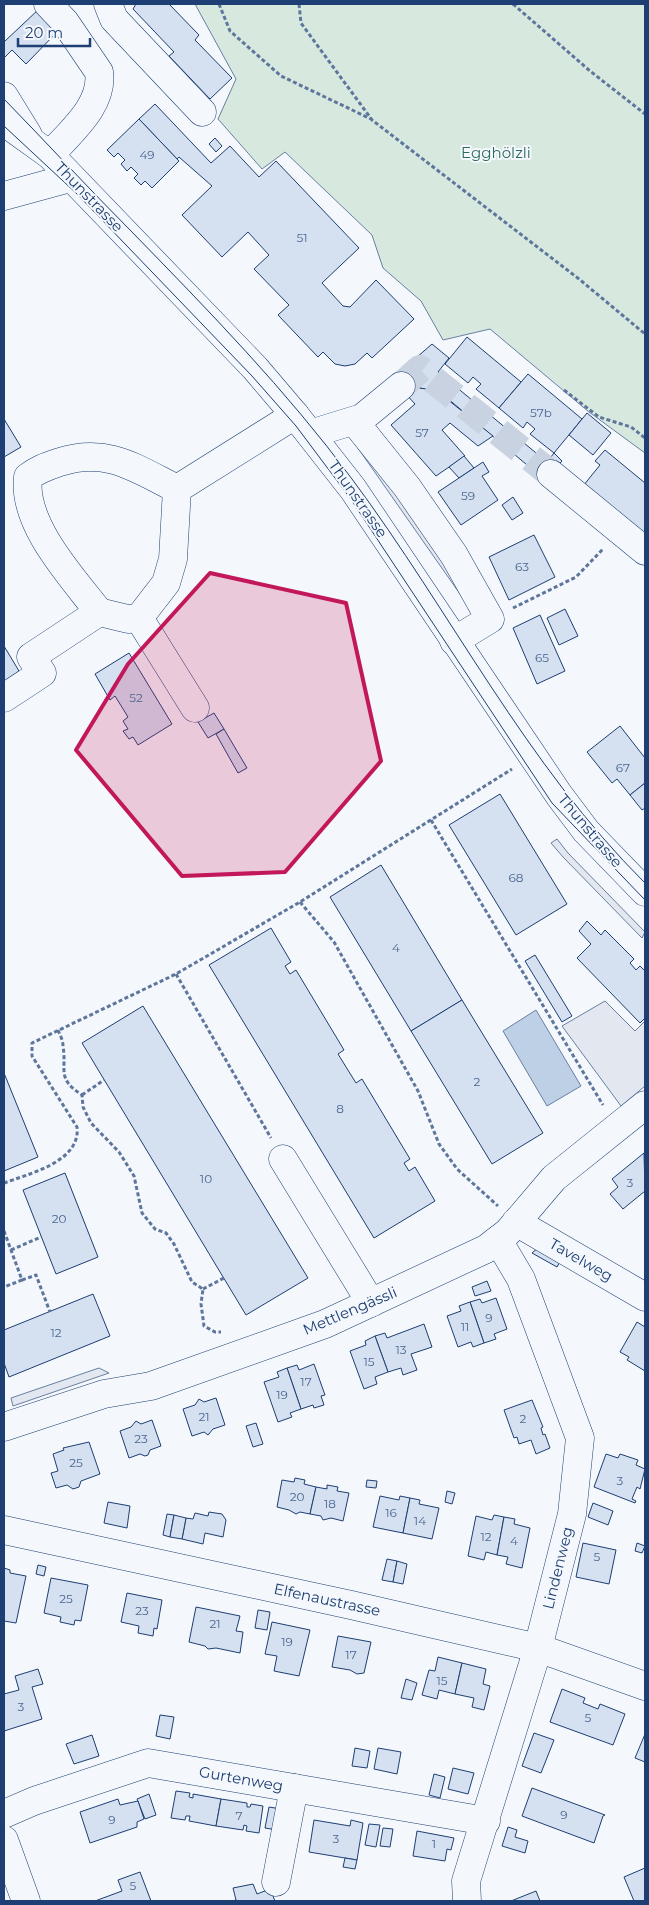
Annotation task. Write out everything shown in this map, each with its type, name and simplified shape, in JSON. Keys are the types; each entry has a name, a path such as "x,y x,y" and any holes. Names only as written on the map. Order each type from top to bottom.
{"street":[{"path":"40,147 95,102 100,80 99,72 65,22 48,4"},
{"path":"108,4 114,18 202,112"},
{"name":"Thunstrasse","path":"4,96 40,147 255,368 303,424 353,489 564,802 586,831 645,892"},
{"name":"Thunstrasse","path":"4,122 40,147"},
{"path":"4,196 70,178"},
{"path":"177,489 303,424 354,421 362,418 401,386"},
{"path":"354,421 407,487 454,555 490,619 454,641"},
{"path":"92,455 112,458 177,489 173,559 166,583 139,618 128,619 100,612 59,560 32,511 28,497 28,477 37,469 72,458 92,455"},
{"path":"551,474 645,551"},
{"path":"4,698 42,674 31,657 100,612"},
{"path":"139,618 195,708"},
{"name":"Mettlengässli","path":"4,1427 104,1394 151,1386 334,1321 486,1249 507,1231 554,1178 644,1107"},
{"path":"283,1159 371,1303"},
{"name":"Tavelweg","path":"507,1231 645,1298"},
{"name":"Lindenweg","path":"467,1901 466,1881 538,1648 572,1514 580,1438 521,1279 507,1231"},
{"name":"Elfenaustrasse","path":"4,1530 538,1648 645,1686"},
{"name":"Gurtenweg","path":"4,1814 43,1798 148,1763 486,1821"},
{"path":"276,1882 294,1788"},
{"path":"4,1840 26,1901"}],"path":[{"path":"219,4 230,31 281,76 372,120 572,272 645,334"},
{"path":"299,4 301,23 372,120"},
{"path":"513,4 590,71 645,114"},
{"path":"564,390 599,417 631,427 645,438"},
{"path":"490,619 576,577 621,531"},
{"path":"4,1183 54,1163 69,1150 76,1140 76,1127 32,1056 32,1043 176,974 300,902 507,772"},
{"path":"431,820 586,1079 618,1126"},
{"path":"300,902 334,942 418,1091 440,1144 457,1169 507,1231"},
{"path":"176,974 283,1159"},
{"path":"58,1030 63,1046 62,1074 70,1086 82,1094 84,1108 91,1123 119,1152 134,1176 142,1213 155,1229 166,1234 174,1244 192,1282 203,1289"},
{"path":"82,1094 104,1080"},
{"path":"4,1231 22,1280"},
{"path":"11,1250 41,1237"},
{"path":"4,1287 36,1275 50,1312"},
{"path":"203,1289 224,1278"},
{"path":"203,1289 201,1310 204,1326 215,1332 232,1332 242,1353"}],"highlighted area":[{"path":"210,573 346,603 381,761 285,872 182,876 76,750 128,664"}],"green space":[{"name":"Egghölzli","path":"195,4 645,4 645,453 589,412 490,329 443,340 421,301 383,268 372,235 285,152 262,169 218,119 236,79"}],"shaded area":[{"path":"360,436 446,560 474,614 353,441"},
{"path":"557,839 568,853 645,932 642,938 551,843"},
{"path":"605,1001 635,1031 645,1021 645,1086 621,1106 562,1026"},
{"path":"99,1368 109,1373 13,1406 11,1398"}],"water":[{"path":"536,1010 581,1086 547,1106 503,1031"}],"building":[{"path":"136,4 169,4 199,35 195,40 232,78 210,99 169,56 174,52 133,9"},
{"path":"39,9 59,30 26,64 12,50 4,58 4,42"},
{"path":"155,104 211,163 230,146 259,177 276,161 359,248 322,283 343,306 350,307 376,280 414,319 372,358 367,353 355,364 345,366 335,364 323,352 318,357 278,315 289,305 254,269 269,255 248,232 222,257 182,215 212,186 179,157 177,159 139,119"},
{"path":"139,119 179,161 152,188 145,181 141,185 134,178 138,174 131,167 127,171 121,164 125,160 118,153 114,157 107,150"},
{"path":"215,138 222,146 216,152 209,144"},
{"path":"467,337 521,382 499,408 476,389 481,384 473,377 468,383 445,364"},
{"path":"432,344 449,358 438,372 547,462 554,453 562,461 545,480 437,391 414,387 393,378"},
{"path":"528,374 582,419 554,453 530,434 535,429 527,422 523,428 499,408"},
{"path":"414,387 437,391 493,436 478,446 450,423 442,430 465,456 436,476 391,425 415,404 404,392"},
{"path":"587,413 611,433 593,455 569,435"},
{"path":"4,419 21,447 4,457"},
{"path":"605,450 645,483 645,538 583,486 600,465 595,461"},
{"path":"464,456 474,468 459,478 449,467"},
{"path":"483,462 489,472 482,476 498,500 461,525 438,492"},
{"path":"513,497 523,513 512,520 502,505"},
{"path":"534,535 555,577 509,600 489,557"},
{"path":"565,609 578,636 559,645 547,618"},
{"path":"540,615 565,671 537,684 513,628"},
{"path":"4,646 19,671 4,681"},
{"path":"129,653 172,724 138,745 133,737 129,739 123,731 128,729 123,721 128,717 115,696 110,700 95,674"},
{"path":"214,713 224,729 208,738 198,722"},
{"path":"620,726 645,758 645,783 630,795 617,779 612,783 587,752"},
{"path":"224,729 247,768 238,773 216,734"},
{"path":"645,783 645,808 642,810 630,795"},
{"path":"500,794 567,904 516,935 449,825"},
{"path":"381,865 462,1000 411,1031 330,897"},
{"path":"587,921 601,935 605,930 634,959 630,963 636,970 640,966 645,971 645,1018 640,1023 577,958 591,944 579,931"},
{"path":"271,928 291,962 285,966 290,974 296,970 344,1050 338,1054 356,1083 362,1079 410,1159 404,1163 409,1171 415,1167 435,1201 374,1238 209,965"},
{"path":"535,955 572,1016 562,1022 525,961"},
{"path":"462,1000 543,1133 492,1164 411,1031"},
{"path":"143,1006 308,1278 246,1315 82,1043"},
{"path":"4,1073 38,1157 4,1171"},
{"path":"644,1153 645,1191 623,1209 610,1194 618,1187 612,1179"},
{"path":"65,1173 98,1257 56,1274 23,1190"},
{"path":"539,1247 561,1260 557,1267 532,1253"},
{"path":"487,1281 491,1291 475,1296 472,1287"},
{"path":"93,1294 110,1336 9,1377 4,1363 4,1330"},
{"path":"496,1298 507,1329 494,1334 496,1339 484,1343 470,1302 480,1299 482,1303"},
{"path":"470,1302 484,1343 473,1347 471,1342 458,1347 447,1316 461,1311 459,1306"},
{"path":"637,1322 645,1327 645,1371 627,1360 629,1357 620,1352"},
{"path":"424,1324 432,1347 411,1354 417,1370 403,1375 401,1368 388,1372 375,1336 385,1333 387,1338"},
{"path":"375,1336 388,1372 375,1377 377,1384 364,1389 350,1351 366,1345 365,1341"},
{"path":"314,1364 325,1395 321,1396 324,1405 314,1408 313,1405 301,1409 287,1368 297,1365 299,1370"},
{"path":"287,1368 301,1409 290,1413 292,1417 278,1422 264,1382 279,1377 277,1372"},
{"path":"216,1398 225,1425 213,1429 208,1435 204,1432 192,1436 183,1409 195,1405 199,1399 204,1402"},
{"path":"532,1400 543,1427 541,1428 543,1435 545,1434 550,1448 536,1454 531,1440 519,1444 517,1437 514,1438 504,1410"},
{"path":"152,1420 161,1446 150,1450 148,1455 140,1454 129,1458 120,1431 131,1427 136,1421 141,1424"},
{"path":"256,1423 263,1444 253,1447 246,1426"},
{"path":"89,1442 100,1474 81,1481 79,1487 73,1489 67,1485 56,1488 51,1473 58,1471 53,1454 64,1450 63,1448"},
{"path":"606,1454 618,1458 620,1454 638,1460 636,1465 645,1469 640,1489 637,1487 632,1499 636,1501 635,1503 594,1487"},
{"path":"295,1478 305,1480 304,1484 316,1487 310,1514 300,1512 296,1514 277,1507 282,1480 294,1482"},
{"path":"367,1480 377,1481 376,1488 366,1487"},
{"path":"327,1485 338,1487 337,1491 349,1493 343,1521 331,1518 323,1520 321,1516 310,1514 316,1487 327,1489"},
{"path":"447,1491 455,1493 452,1504 445,1502"},
{"path":"380,1496 399,1500 400,1496 410,1498 403,1533 373,1527"},
{"path":"410,1498 420,1500 419,1504 439,1508 432,1539 403,1533"},
{"path":"108,1502 130,1506 127,1528 104,1523"},
{"path":"593,1503 613,1511 608,1525 588,1517"},
{"path":"209,1512 222,1514 226,1520 223,1537 205,1533 203,1544 182,1539 186,1518 193,1519 195,1513 208,1516"},
{"path":"167,1514 174,1515 170,1537 163,1535"},
{"path":"174,1515 186,1518 182,1539 170,1537"},
{"path":"494,1515 504,1517 497,1555 486,1552 484,1560 468,1556 476,1516 492,1520"},
{"path":"504,1517 515,1519 514,1524 530,1528 522,1568 506,1564 508,1557 497,1555"},
{"path":"583,1543 616,1550 609,1584 576,1577"},
{"path":"637,1543 645,1546 642,1553 635,1551"},
{"path":"387,1559 397,1561 393,1582 382,1580"},
{"path":"397,1561 407,1564 403,1584 393,1582"},
{"path":"38,1565 46,1567 44,1576 36,1574"},
{"path":"4,1568 10,1570 10,1573 26,1576 16,1623 4,1621"},
{"path":"51,1578 88,1585 81,1621 75,1620 74,1625 60,1622 61,1617 44,1613"},
{"path":"127,1593 162,1600 157,1629 154,1628 153,1636 138,1633 139,1626 121,1622"},
{"path":"196,1607 240,1616 236,1631 243,1632 240,1653 216,1648 208,1649 205,1646 189,1642"},
{"path":"258,1610 270,1612 267,1630 255,1628"},
{"path":"272,1622 310,1630 299,1676 274,1671 277,1656 265,1654"},
{"path":"338,1636 371,1642 364,1673 357,1674 350,1670 332,1667"},
{"path":"438,1657 462,1663 455,1694 439,1690 437,1699 422,1695 429,1670 435,1671"},
{"path":"462,1663 486,1669 483,1684 490,1686 484,1710 472,1707 474,1698 455,1694"},
{"path":"38,1669 43,1684 32,1687 42,1719 4,1731 4,1694 19,1690 15,1676"},
{"path":"406,1679 417,1683 412,1700 401,1698"},
{"path":"562,1689 585,1698 583,1703 598,1709 600,1704 625,1714 613,1745 550,1722"},
{"path":"160,1715 174,1717 170,1739 156,1736"},
{"path":"534,1733 554,1740 541,1773 522,1766"},
{"path":"645,1734 645,1762 635,1758"},
{"path":"92,1735 99,1756 74,1764 66,1744"},
{"path":"355,1748 370,1751 367,1768 352,1766"},
{"path":"378,1748 401,1752 397,1774 374,1769"},
{"path":"453,1768 474,1773 468,1794 448,1789"},
{"path":"434,1774 445,1777 440,1798 429,1795"},
{"path":"532,1788 605,1815 594,1843 522,1816"},
{"path":"176,1791 190,1793 189,1797 193,1798 193,1794 221,1799 216,1826 189,1821 190,1816 186,1816 185,1820 171,1818"},
{"path":"149,1794 156,1815 145,1819 137,1799"},
{"path":"118,1799 120,1805 138,1801 144,1819 137,1822 137,1827 90,1843 80,1812"},
{"path":"221,1799 247,1803 247,1807 250,1807 251,1804 263,1806 259,1833 246,1831 247,1826 244,1825 243,1830 216,1826"},
{"path":"269,1807 281,1809 277,1830 265,1828"},
{"path":"314,1820 350,1826 351,1820 363,1823 357,1860 309,1852"},
{"path":"369,1824 380,1825 376,1847 365,1845"},
{"path":"508,1827 517,1830 515,1837 528,1841 525,1853 502,1846"},
{"path":"383,1828 393,1829 390,1847 380,1846"},
{"path":"417,1831 454,1838 451,1850 447,1849 445,1861 413,1856"},
{"path":"345,1858 357,1860 355,1869 343,1867"},
{"path":"645,1868 645,1901 634,1901 624,1877"},
{"path":"140,1872 151,1901 95,1901 122,1891 118,1880"},
{"path":"253,1884 257,1894 270,1889 275,1901 232,1901 236,1900 233,1888"},
{"path":"536,1891 540,1901 511,1901"}],"tunnel":[{"path":"401,386 420,369 551,474"}],"tram line":[{"path":"4,99 218,321 301,414 352,479 388,530 491,687 563,789 602,837 645,883"},
{"path":"4,126 77,194 252,376 296,426 350,498 552,803 645,900"}]}
